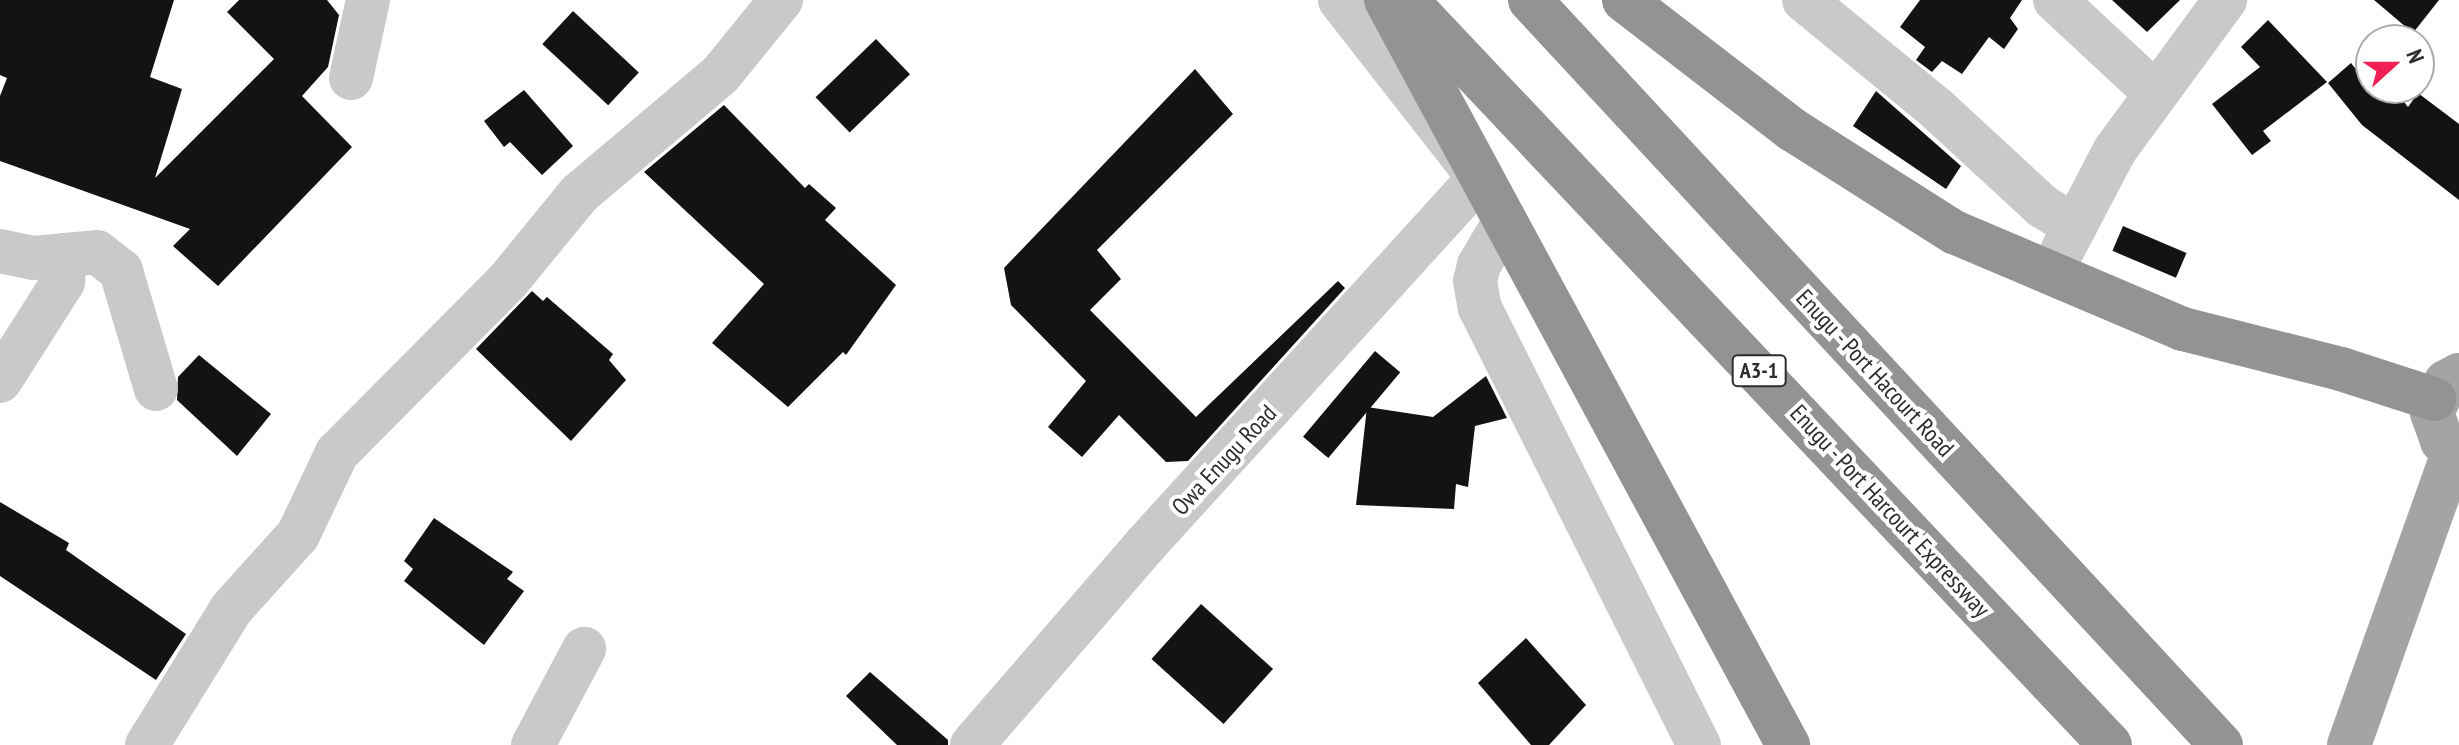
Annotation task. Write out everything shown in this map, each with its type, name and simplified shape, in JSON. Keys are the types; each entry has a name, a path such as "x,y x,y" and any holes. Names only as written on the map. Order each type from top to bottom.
{"highway":[{"path":"1386,0 1479,178 1788,745"},
{"name":"Enugu - Port Harcourt Expressway","path":"1406,0 2110,745"},
{"name":"Enugu - Port Hacourt Road","path":"1530,0 2221,745"},
{"path":"1624,0 1793,130 1954,232 2049,275 2183,329 2450,379"}],"main road":[{"path":"2349,745 2456,451 2435,428 2450,379"}],"street":[{"path":"351,78 368,0"},
{"path":"147,745 232,608 298,535 337,453 507,282 579,194 720,75 781,0"},
{"path":"1340,0 1479,178"},
{"path":"1804,0 1937,109 2042,206 2075,227"},
{"path":"2055,0 2155,93"},
{"path":"2049,275 2115,150 2225,0"},
{"name":"Owa Enugu Road","path":"972,745 1146,544 1479,178"},
{"path":"1505,221 1479,265 1475,281 1480,308 1699,745"},
{"path":"0,251 64,268"},
{"path":"0,381 64,268 97,252 121,271 156,389"},
{"path":"533,745 584,649"}],"building":[{"path":"0,0 174,0 150,77 182,89 155,178 274,59 227,12 239,0 327,0 339,15 328,67 302,96 352,147 218,286 173,246 190,229 0,161 0,96 7,78 0,75"},
{"path":"1920,0 2022,0 2010,18 2018,29 2004,49 1989,37 1962,74 1942,61 1932,72 1916,60 1925,47 1900,27"},
{"path":"2112,0 2180,0 2147,32"},
{"path":"2374,0 2439,0 2420,24 2402,24"},
{"path":"573,11 639,72 608,105 542,44"},
{"path":"2268,20 2327,82 2263,131 2271,141 2252,155 2212,104 2260,67 2241,47"},
{"path":"876,39 910,74 850,133 816,97"},
{"path":"2351,63 2355,68 2355,104 2406,104 2408,107 2410,104 2433,104 2459,124 2459,200 2362,125 2328,83"},
{"path":"1195,69 1233,114 1097,250 1121,279 1090,310 1196,417 1338,281 1345,288 1188,461 1166,462 1119,415 1082,457 1048,427 1086,381 1011,305 1004,268"},
{"path":"524,90 573,146 542,175 510,142 504,147 484,121"},
{"path":"1876,91 1961,166 1946,189 1853,126"},
{"path":"724,105 805,188 809,184 836,208 825,220 896,285 846,355 843,352 788,407 712,343 764,284 644,172"},
{"path":"2123,226 2187,253 2176,278 2112,251"},
{"path":"532,291 543,301 547,297 613,354 609,360 626,380 571,441 476,349"},
{"path":"1375,351 1400,372 1328,458 1303,437"},
{"path":"199,355 271,414 237,456 177,400 178,377"},
{"path":"1486,376 1507,418 1475,426 1468,487 1456,484 1454,509 1356,505 1367,407 1433,417"},
{"path":"0,502 69,543 66,550 186,634 156,680 0,576"},
{"path":"434,518 513,572 507,579 524,591 484,645 404,581 413,569 404,561"},
{"path":"1201,604 1273,669 1224,724 1151,659"},
{"path":"1526,638 1586,705 1549,745 1531,745 1478,683"},
{"path":"870,672 948,740 948,745 897,745 846,696"}]}
